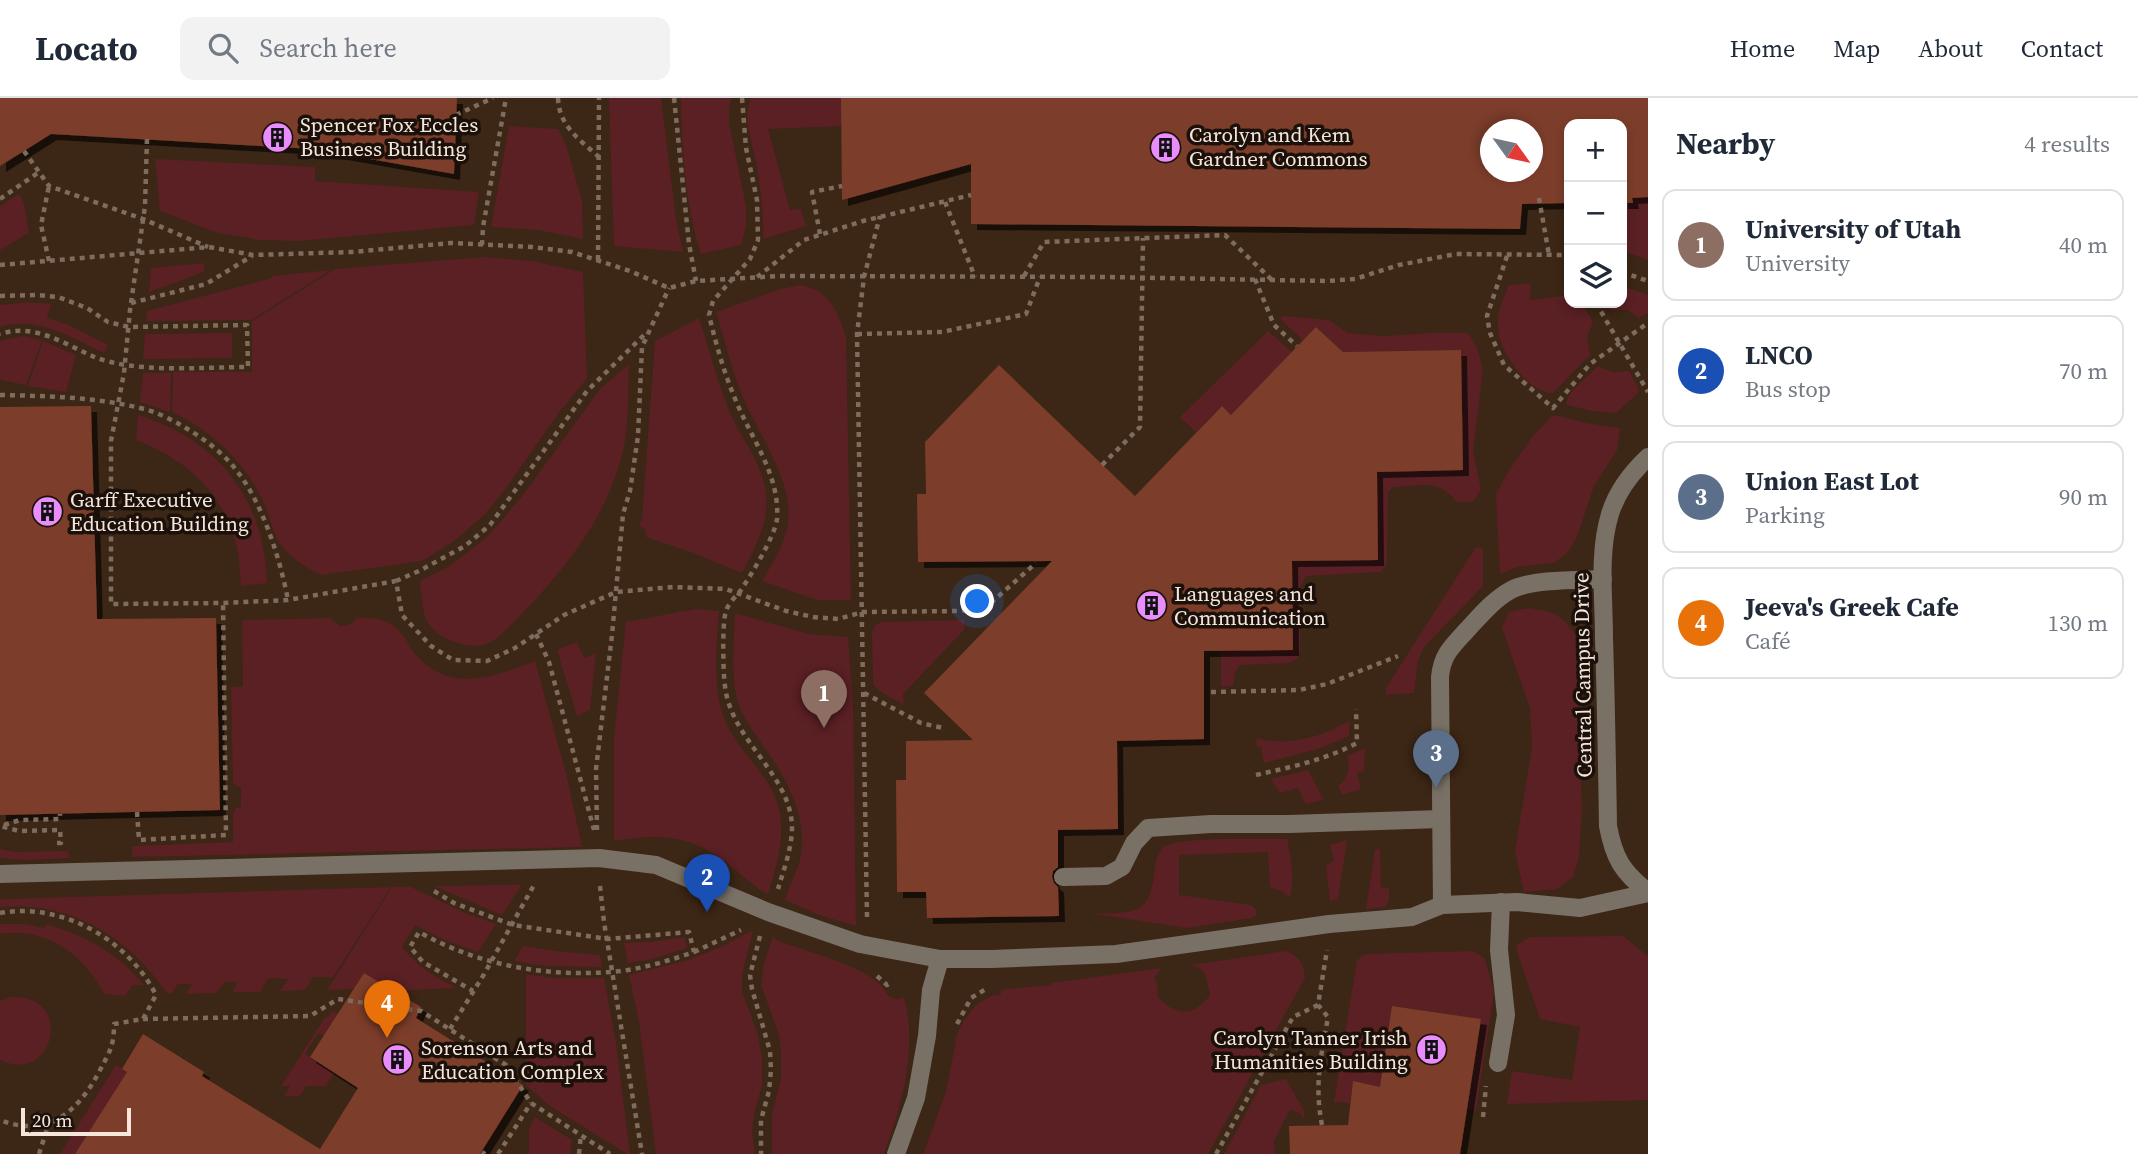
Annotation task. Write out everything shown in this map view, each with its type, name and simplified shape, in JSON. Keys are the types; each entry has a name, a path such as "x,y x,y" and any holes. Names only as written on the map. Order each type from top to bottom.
{"street":[{"name":"Central Campus Drive","path":"1648,457 1620,491 1610,513 1603,579 1608,826 1611,845 1619,864 1648,892"},
{"path":"1442,905 1441,663 1447,651 1497,599 1514,588 1530,584 1603,579"},
{"path":"1063,877 1106,876 1122,867 1134,843 1148,828 1441,819"},
{"path":"0,874 599,858 656,865 768,912 860,944 940,959 992,960 1116,954 1329,924 1412,917 1442,905 1517,902 1580,908 1648,892"},
{"path":"1497,1063 1506,1015 1499,950 1501,902"},
{"path":"896,1154 916,1098 927,1037 931,990 940,959"}],"path":[{"path":"456,115 492,98"},
{"path":"482,245 506,98"},
{"path":"558,98 559,113 571,132 599,157"},
{"path":"598,260 599,98"},
{"path":"674,98 689,244 696,281"},
{"path":"742,98 746,148 757,200 758,240 750,259 713,301 709,315 734,398 768,466 777,503 777,523 751,575 726,611 724,657 727,699 732,715 783,793 792,825 786,864 775,898"},
{"path":"147,139 145,206 125,366 111,441 111,604 288,600 396,581 419,571 465,546 490,525 587,391 651,329"},
{"path":"24,151 49,186 143,219 209,247 253,255 352,252 451,243 532,247 572,252 630,271 669,288 696,281 756,277 1355,279 1399,265 1456,254 1564,256"},
{"path":"0,198 39,172"},
{"path":"49,186 41,225 49,261"},
{"path":"820,234 812,192 842,186"},
{"path":"756,277 804,240 880,216 971,195"},
{"path":"1539,198 1549,255"},
{"path":"945,202 975,277"},
{"path":"867,919 857,334 864,276 880,216"},
{"path":"1024,277 1044,242 1225,235 1272,280"},
{"path":"1102,465 1140,427 1143,238"},
{"path":"0,265 209,247"},
{"path":"131,303 206,284 253,255"},
{"path":"1507,256 1487,316 1490,333 1504,365 1553,408 1590,364 1648,323"},
{"path":"1627,274 1648,281"},
{"path":"857,334 942,332 1026,314 1040,277"},
{"path":"1255,279 1274,324 1297,346"},
{"path":"536,634 549,662 597,841 596,769 624,514 638,436 642,347 669,288"},
{"path":"0,296 58,297 87,308 108,321 129,327 247,325 248,367 125,366 93,356 62,340 35,331 0,334"},
{"path":"1598,308 1648,392"},
{"path":"0,395 86,399 145,410 186,428 208,442 238,471 250,491 282,572 288,600"},
{"path":"396,581 402,615 431,646 453,660 487,662 515,648 564,615 616,592 673,587 726,589 786,611 838,619 863,612 961,611 993,601 1036,563"},
{"path":"137,812 138,840 226,835 223,603"},
{"path":"1212,692 1299,690 1327,684 1398,656"},
{"path":"864,693 921,723 943,728"},
{"path":"1255,775 1308,763 1357,743 1356,709"},
{"path":"1,826 20,817 60,819 60,814"},
{"path":"1,826 19,831 60,831 61,844 48,844"},
{"path":"450,1029 538,878"},
{"path":"600,878 642,1154"},
{"path":"425,886 454,903 513,925 608,939 689,932 694,952"},
{"path":"0,913 44,912 69,919 118,946 137,964 156,995 143,1019"},
{"path":"473,991 423,962 410,947 419,932 436,942 491,962 559,973 613,972 665,962 694,952 742,929"},
{"path":"761,1154 761,1120 769,1091 770,1051 750,975 762,930"},
{"path":"1322,1125 1317,1102 1318,1072 1328,1017 1318,1005 1328,944"},
{"path":"0,1120 19,1127 66,1116 83,1099 97,1076 114,1043 114,1024 143,1019 310,1016 338,999 421,1011 506,1065 531,1103 610,1154"},
{"path":"1216,1154 1293,1017 1318,1005"},
{"path":"1265,1068 1321,1058"},
{"path":"498,1154 531,1103"},
{"path":"39,1154 49,1122"},
{"path":"579,1154 581,1135"}],"shaded area":[{"path":"609,98 661,98 676,219 683,252 614,246"},
{"path":"681,98 731,98 729,122 746,206 746,227 741,245 701,254 685,177"},
{"path":"751,98 841,98 841,126 768,129 790,210 801,209 806,226 763,239 760,189 747,115"},
{"path":"509,126 558,129 566,145 582,201 583,239 538,230 491,227"},
{"path":"155,159 315,167 315,181 479,192 474,225 299,241 260,240 218,233 160,211"},
{"path":"19,194 24,204 29,233 0,250 0,206"},
{"path":"1648,197 1648,260 1627,252 1627,203 1632,203 1632,198"},
{"path":"484,257 532,261 583,272 587,378 504,491 484,515 453,542 422,561 321,575 295,559 279,543 261,497 235,458 212,437 172,412 173,372 252,372 252,321 335,269"},
{"path":"204,263 204,272 149,292 151,268"},
{"path":"331,270 251,320 146,321 147,311 272,276"},
{"path":"1531,283 1530,300 1564,296 1564,308 1585,308 1593,322 1587,337 1590,355 1553,393 1534,387 1525,379 1504,348 1498,329 1498,318 1509,285"},
{"path":"800,285 826,297 840,319 846,337 851,600 817,600 762,581 784,538 788,506 780,473 738,385 716,312"},
{"path":"1627,288 1648,295 1648,313 1639,318 1628,310 1610,308 1627,308"},
{"path":"28,302 51,304 47,318 69,325 108,345 104,353 41,326 14,324 0,327 0,305"},
{"path":"1283,316 1329,320 1348,333 1385,336 1468,333 1477,347 1483,370 1473,451 1481,489 1473,502 1457,502 1450,494 1436,486 1393,487 1388,492 1387,563 1381,572 1306,576 1300,588 1298,658 1290,663 1240,665 1235,672 1233,686 1221,687 1221,651 1293,650 1292,552 1308,561 1378,560 1377,463 1393,471 1463,470 1461,350 1343,352 1317,327 1303,340 1280,319"},
{"path":"699,318 727,405 761,472 765,488 766,516 742,573 646,537 646,530 639,526 642,519 655,341"},
{"path":"1268,331 1292,352 1231,415 1221,406 1196,432 1180,417"},
{"path":"232,333 232,358 143,359 145,334"},
{"path":"22,336 42,340 26,385 0,380 0,341"},
{"path":"43,341 76,355 66,392 28,386"},
{"path":"629,364 627,424 622,457 600,512 580,545 543,591 493,641 471,646 442,636 434,630 426,617 420,581 450,566 487,537 523,495 600,389"},
{"path":"1598,366 1612,372 1629,371 1639,389 1616,413 1592,411 1566,403 1570,393"},
{"path":"143,373 171,373 170,412 140,402"},
{"path":"138,415 192,440 232,477 257,525 264,553 267,583 241,586 236,543 219,504 197,477 183,466 153,447 136,440"},
{"path":"1552,416 1620,428 1617,450 1594,486 1577,537 1568,552 1554,563 1518,567 1500,574 1496,494 1532,437"},
{"path":"1476,547 1483,549 1483,586 1425,646 1418,663 1414,693 1386,695 1386,688"},
{"path":"1529,608 1556,615 1565,621 1575,634 1582,810 1579,857 1573,877 1557,889 1524,892 1515,851 1532,747 1530,708 1502,628 1509,612"},
{"path":"695,609 719,611 716,665 720,706 732,733 763,776 778,804 781,819 780,849 768,894 711,852 685,841 644,837 614,841 614,737 626,622"},
{"path":"735,613 809,634 848,637 853,702 856,926 819,915 785,900 800,860 802,831 789,788 748,724 738,702 733,664"},
{"path":"330,618 340,626 351,624 357,618 386,621 396,628 429,667 444,675 458,678 489,676 535,661 567,777 582,847 132,857 132,846 233,842 233,812 241,807 241,787 233,783 231,687 243,687 242,620"},
{"path":"964,620 961,633 903,694 904,705 881,692 873,684 872,632 875,625 882,622"},
{"path":"577,642 584,658 596,653 590,710 577,716 557,650"},
{"path":"1349,721 1349,736 1318,749 1264,763 1261,747 1257,747 1256,738 1268,741 1304,739"},
{"path":"1365,748 1364,771 1357,773 1361,789 1342,795 1338,786 1348,773 1347,756"},
{"path":"1308,770 1324,800 1306,804 1298,788 1280,793 1271,779"},
{"path":"1222,839 1287,839 1292,876 1290,897 1270,887 1268,852 1179,855 1179,895 1251,905 1256,910 1256,915 1252,918 1187,928 1095,914 1122,913 1139,908 1150,894 1159,854 1164,847 1172,843"},
{"path":"1347,840 1338,899 1330,901 1326,865 1334,861 1330,845"},
{"path":"1380,848 1381,887 1389,888 1389,901 1385,907 1366,909 1375,850"},
{"path":"0,849 15,852 68,851 70,858 0,858"},
{"path":"522,884 502,915 434,886 518,885"},
{"path":"391,887 333,977 313,977 305,990 280,991 288,979 269,978 261,992 233,992 237,982 225,982 216,993 186,994 192,984 178,984 171,994 166,992 134,955 95,926 73,916 49,910 25,906 0,907 0,900 6,899"},
{"path":"392,887 411,887 463,912 496,924 478,952 447,941 415,925 402,947 420,965 454,986 453,988 393,991 364,973 354,989 327,990"},
{"path":"0,924 24,924 44,928 46,924 74,934 112,955 144,985 133,985 125,996 104,994 86,967 62,946 33,935 0,934"},
{"path":"753,930 742,975 742,991 758,1035 762,1059 762,1085 752,1132 755,1154 656,1154 639,1022 629,975 688,960"},
{"path":"773,936 776,940 830,958 870,976 892,998 904,997 908,1017 909,1057 897,1117 884,1154 772,1154 772,1114 781,1079 781,1051 779,1035 761,985 764,963"},
{"path":"1623,936 1648,956 1648,1100 1507,1104 1512,1071 1572,1080 1580,1027 1540,1019 1516,949 1518,944 1530,937"},
{"path":"685,937 687,948 653,959 628,963 624,943"},
{"path":"523,946 600,955 602,967 545,966 514,961"},
{"path":"1286,951 1300,961 1305,978 1208,1154 923,1154 946,1092 957,1034 975,1007 995,994 1001,994 1001,990 1162,968 1154,978 1158,997 1171,1008 1185,1011 1198,1007 1210,995 1203,972 1191,965"},
{"path":"1474,951 1485,959 1494,992 1476,1109 1467,1109 1481,1019 1393,1006 1380,1087 1353,1082 1350,1103 1334,1102 1357,960 1365,954"},
{"path":"526,974 553,978 604,978 616,1043 630,1154 550,1106 526,1085"},
{"path":"11,997 31,1000 44,1009 50,1022 50,1037 44,1051 34,1061 19,1065 0,1060 0,1001"},
{"path":"332,1011 338,1014 324,1036 318,1033 305,1054 334,1073 326,1086 306,1086 300,1096 284,1096 290,1086 281,1086 325,1017"},
{"path":"116,1065 127,1072 75,1154 60,1154"},
{"path":"1286,1079 1305,1116 1302,1118 1301,1114 1290,1109 1274,1141 1275,1154 1224,1154 1261,1085"},
{"path":"535,1117 572,1140 570,1154 529,1154 529,1129"}],"building":[{"name":"Spencer Fox Eccles Business Building","path":"0,98 457,98 454,174 314,149 51,134 0,166"},
{"name":"Carolyn and Kem Gardner Commons","path":"841,98 1648,98 1648,197 1632,198 1633,203 1627,203 1627,119 1564,119 1564,203 1522,204 1520,229 971,224 971,164 842,200"},
{"name":"Languages and Communication","path":"1316,327 1343,352 1461,350 1463,470 1377,472 1378,560 1292,561 1293,650 1204,651 1204,739 1117,741 1118,829 1058,830 1058,867 1053,871 1052,877 1058,887 1059,916 927,918 926,892 897,892 896,780 906,780 906,741 973,740 924,693 1052,561 918,562 917,494 926,494 925,442 999,365 1135,496 1222,406 1231,415"},
{"name":"Garff Executive Education Building","path":"91,406 97,619 216,618 220,810 0,815 0,407"},
{"name":"Sorenson Arts and Education Complex","path":"364,973 421,1007 416,1018 523,1085 480,1154 75,1154 127,1072 122,1069 143,1034 204,1072 202,1076 320,1149 358,1088 310,1057"},
{"name":"Carolyn Tanner Irish Humanities Building","path":"1392,1006 1481,1019 1460,1154 1290,1154 1289,1126 1348,1125 1353,1081 1380,1087"}],"place":[{"name":"Spencer Fox Eccles Business Building","path":"277,137"},
{"name":"Carolyn and Kem Gardner Commons","path":"1166,147"},
{"name":"Garff Executive Education Building","path":"47,512"},
{"name":"Languages and Communication","path":"1151,606"},
{"name":"University of Utah","path":"824,728"},
{"name":"Union East Lot","path":"1436,788"},
{"name":"LNCO","path":"707,912"},
{"name":"Jeeva's Greek Cafe","path":"387,1038"},
{"name":"Carolyn Tanner Irish Humanities Building","path":"1431,1050"},
{"name":"Sorenson Arts and Education Complex","path":"398,1060"}]}
